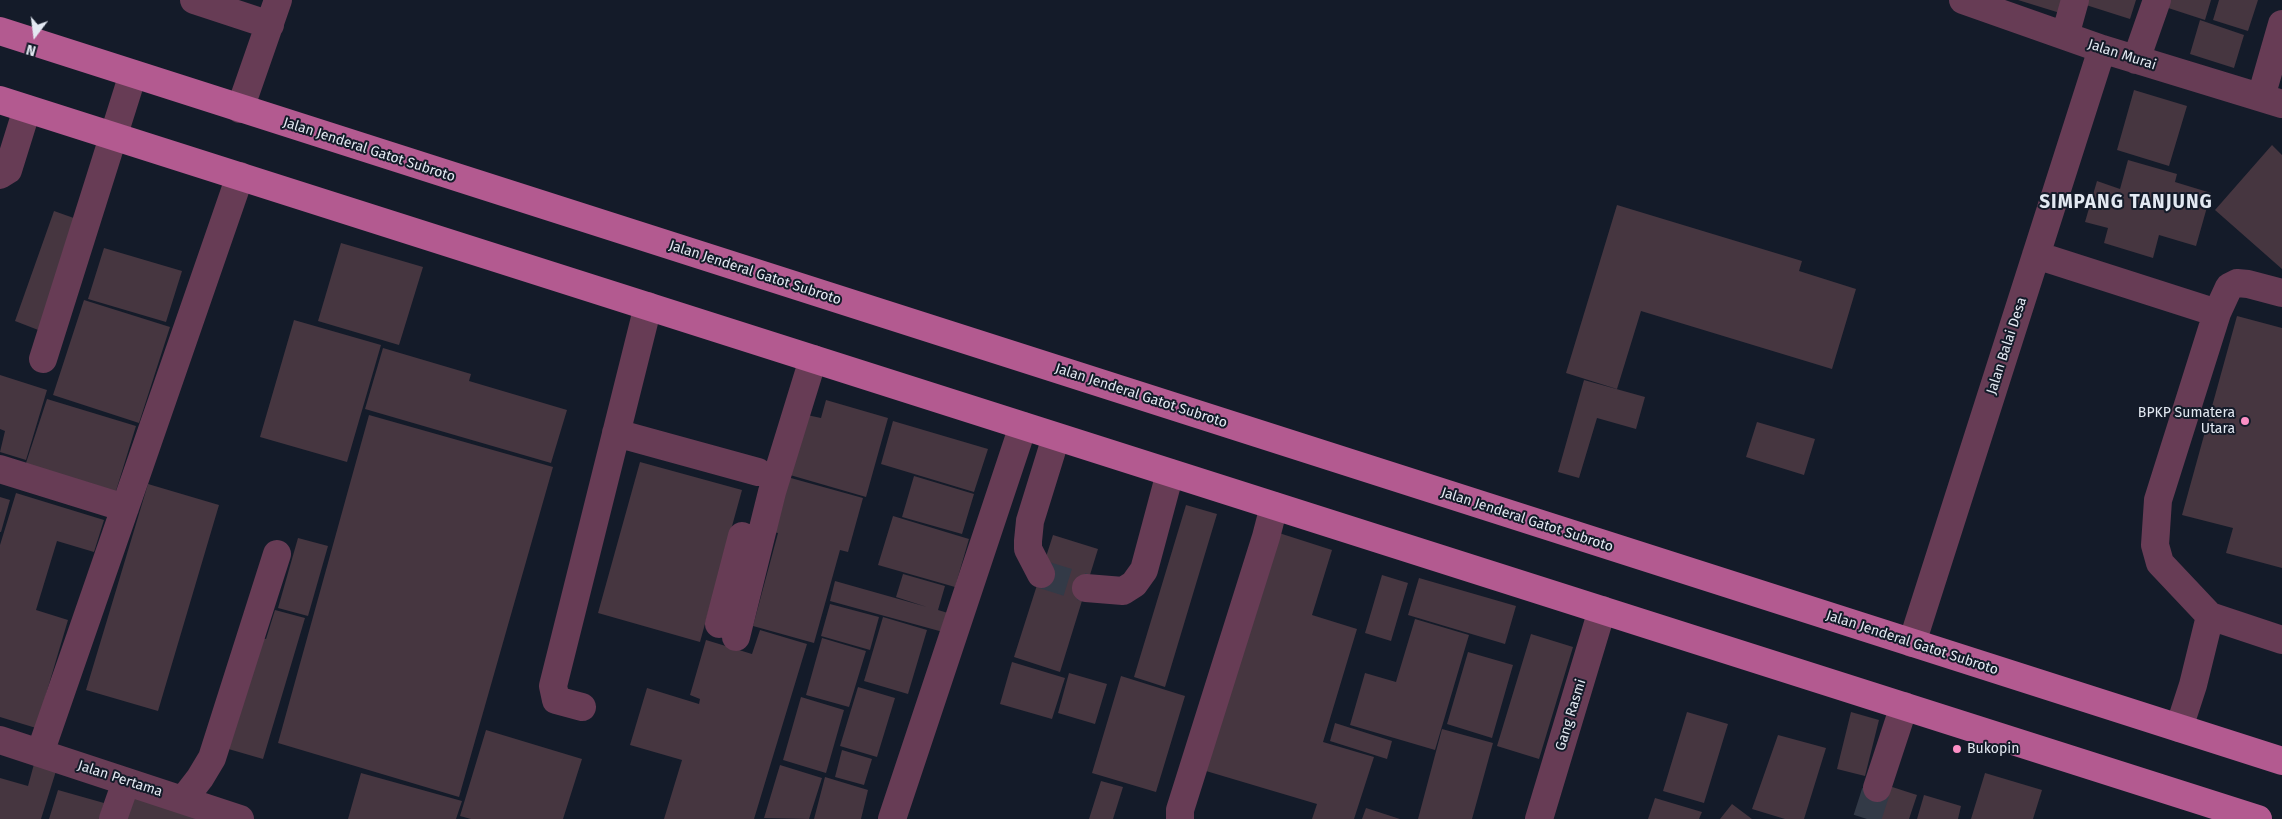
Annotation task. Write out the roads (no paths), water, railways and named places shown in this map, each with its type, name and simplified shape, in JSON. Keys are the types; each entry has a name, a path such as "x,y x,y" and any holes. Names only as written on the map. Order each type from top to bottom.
{"main road":[{"name":"Jalan Jenderal Gatot Subroto","path":"0,31 2282,761"},
{"path":"0,100 2258,819"}],"street":[{"path":"194,0 274,12 240,108"},
{"name":"Jalan Murai","path":"1963,0 2102,49 2272,101"},
{"path":"2065,36 2075,0"},
{"path":"2136,60 2157,0"},
{"path":"2272,101 2282,24"},
{"name":"Jalan Balai Desa","path":"1912,643 2102,49"},
{"path":"43,359 133,74"},
{"path":"1,178 8,170 27,109"},
{"path":"40,753 240,176"},
{"path":"2036,255 2217,313"},
{"path":"2282,293 2248,284 2236,283 2229,287 2217,313 2158,500 2155,545 2160,563 2210,616 2282,640"},
{"path":"582,707 556,700 552,686 648,306"},
{"path":"803,356 772,492 727,631 758,472 803,356"},
{"path":"892,819 1023,426"},
{"path":"616,432 758,472"},
{"path":"1041,574 1028,549 1030,521 1056,437"},
{"path":"0,469 125,508"},
{"path":"1086,588 1123,591 1134,584 1144,570 1170,473"},
{"path":"1180,819 1180,810 1266,537 1274,506"},
{"path":"183,800 212,758 277,554"},
{"name":"Gang Rasmi","path":"1540,819 1602,610"},
{"path":"2179,728 2193,685 2210,616"},
{"path":"1878,788 1904,706"},
{"name":"Jalan Pertama","path":"0,740 240,819"},
{"path":"113,819 126,782"}],"tunnel":[{"path":"1041,574 1086,588"},
{"path":"1867,819 1877,788"}],"place":[{"name":"BPKP Sumatera Utara","path":"2245,421"},
{"name":"Bukopin","path":"1957,749"}],"district":[{"name":"SIMPANG TANJUNG","path":"2126,203"}]}
